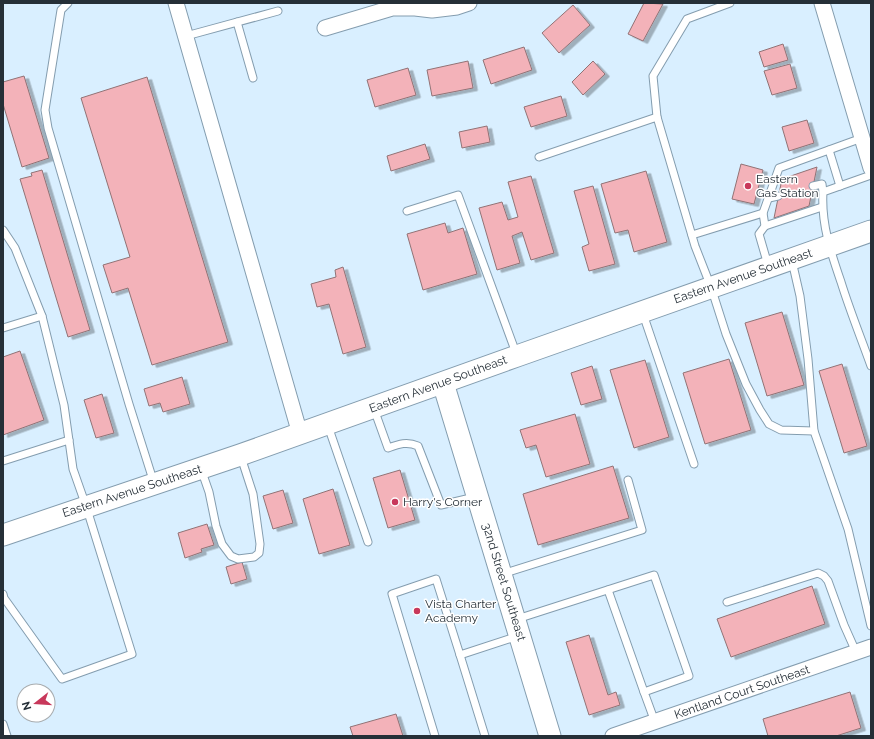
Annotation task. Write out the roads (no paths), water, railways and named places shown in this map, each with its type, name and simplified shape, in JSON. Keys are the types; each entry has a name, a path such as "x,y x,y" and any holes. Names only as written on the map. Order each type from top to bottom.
{"main road":[{"name":"Eastern Avenue Southeast","path":"3,535 300,434 642,311 871,231"},
{"name":"32nd Street Southeast","path":"443,383 550,736"}],"street":[{"path":"176,3 300,434"},
{"path":"325,28 392,8 432,10 457,7 470,3"},
{"path":"822,3 871,168"},
{"name":"Kentland Court Southeast","path":"613,736 871,647"}],"lane":[{"path":"68,3 61,10 45,110 48,128 129,404 154,483"},
{"path":"730,3 687,19 654,76 658,117 692,235 726,334 746,384 769,424 781,430 814,431"},
{"path":"186,36 278,11"},
{"path":"237,22 253,78"},
{"path":"539,157 658,117"},
{"path":"765,226 763,213 779,168 862,138"},
{"path":"829,150 840,186"},
{"path":"823,192 871,175"},
{"path":"813,186 822,184 822,207 828,246 871,366"},
{"path":"407,211 458,195 517,356"},
{"path":"768,198 778,196"},
{"path":"769,267 759,234 765,226 822,207"},
{"path":"692,235 763,213"},
{"path":"3,230 15,248 42,316 64,405 73,469 132,654 62,679 4,598 3,594"},
{"path":"791,259 800,296 814,431 848,529 871,626"},
{"path":"642,311 694,464"},
{"path":"3,328 42,316"},
{"path":"374,408 388,448 411,443 418,446 441,505 477,496"},
{"path":"327,424 368,542"},
{"path":"3,461 69,440"},
{"path":"201,468 209,492 216,526 222,544 234,558 254,557 259,553 260,544 254,494 240,455"},
{"path":"502,574 642,530 628,480"},
{"path":"728,602 818,573 824,576 828,581 844,625 856,652"},
{"path":"460,655 517,627 608,590 654,575 689,676 644,692"},
{"path":"435,736 392,594 436,579 485,736"},
{"path":"608,590 655,722"},
{"path":"3,724 7,736"}],"place":[{"name":"Eastern Gas Station","path":"748,186"},
{"name":"Harry's Corner","path":"395,502"},
{"name":"Vista Charter Academy","path":"417,611"}]}
